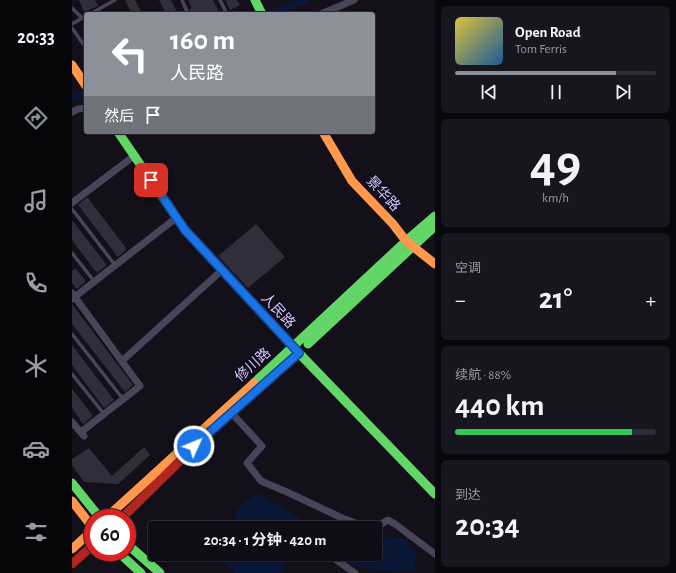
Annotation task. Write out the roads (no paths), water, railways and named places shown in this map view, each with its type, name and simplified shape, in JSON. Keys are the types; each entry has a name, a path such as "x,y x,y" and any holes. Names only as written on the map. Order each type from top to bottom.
{"main road":[{"path":"255,0 261,12"},
{"path":"72,65 84,83"},
{"name":"人民路","path":"119,134 185,230 296,350 435,494"},
{"name":"景华路","path":"324,134 352,181 409,244 435,264"},
{"name":"修川路","path":"116,509 296,350 409,244 435,216"},
{"name":"修川路","path":"409,244 435,226"},
{"name":"修川路","path":"131,509 205,436 229,410"},
{"path":"72,483 93,509"},
{"path":"72,501 84,517"},
{"path":"72,549 84,538"},
{"path":"136,552 160,573"},
{"path":"72,564 84,553"},
{"path":"128,561 141,573"}],"street":[{"path":"326,12 354,0"},
{"path":"72,112 84,108"},
{"path":"72,203 134,156"},
{"path":"72,422 82,434 104,414 140,386 73,296 94,282 115,264 176,218"},
{"path":"122,361 222,270"},
{"path":"229,410 262,446 247,462 260,481 347,520"},
{"path":"382,524 388,520 395,524 435,554"},
{"path":"339,561 354,573"}],"lane":[{"path":"94,12 115,0"},
{"path":"182,0 187,12"},
{"path":"220,0 226,12"},
{"path":"72,8 84,17 72,24"},
{"path":"72,28 84,45"},
{"path":"72,209 115,264"},
{"path":"72,253 94,282"},
{"path":"72,334 123,399"},
{"path":"72,374 104,414"}],"water":[{"path":"258,493 304,521 234,521 237,511 244,503"},
{"path":"389,536 405,539 417,555 414,570 392,571 366,568 342,561 382,561 382,540"},
{"path":"223,561 284,561 282,571 278,573 234,573"}],"waterway":[{"path":"277,12 306,0"},
{"path":"72,99 84,94"}]}
